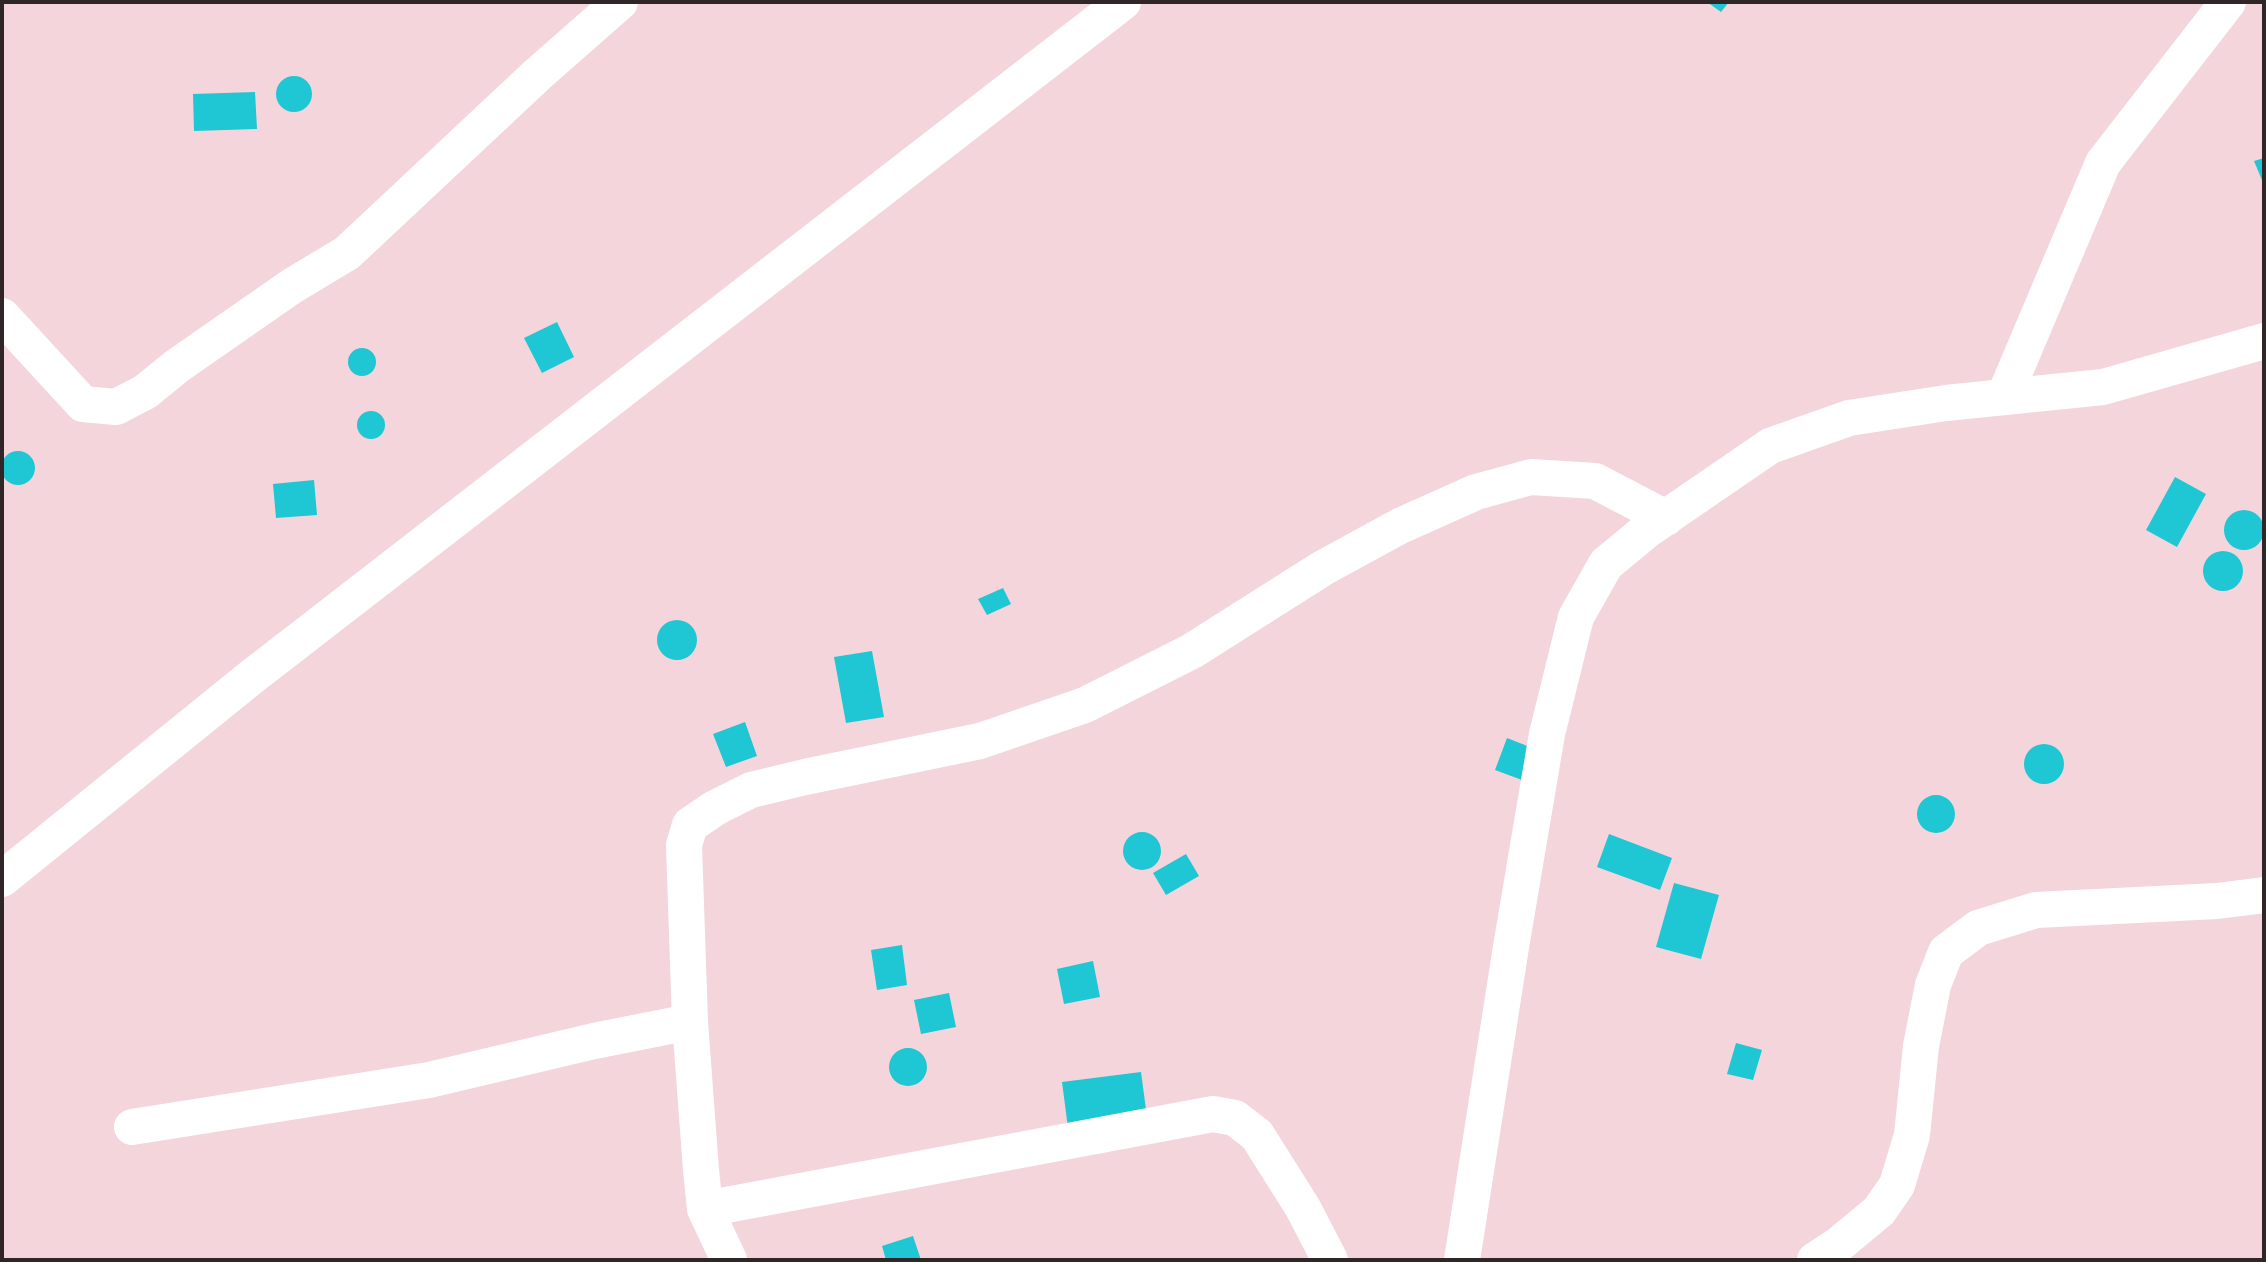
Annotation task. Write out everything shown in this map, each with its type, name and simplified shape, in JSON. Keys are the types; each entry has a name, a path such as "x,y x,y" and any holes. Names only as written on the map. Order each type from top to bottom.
{"street":[{"path":"2,316 83,404 116,407 145,392 292,286 347,253 537,75 620,2"},
{"path":"2,879 249,679 1123,2"},
{"path":"2004,397 2103,163 2228,2"},
{"path":"1462,1260 1547,734 1576,617 1606,564 1646,531 1770,446 1849,418 1946,403 2103,387 2264,341"},
{"path":"729,1260 705,1209 690,1022 684,845 690,825 751,790 980,741 1085,705 1192,651 1323,568 1400,526 1476,492 1531,477 1595,481 1666,518"},
{"path":"1815,1260 1879,1211 1897,1185 1912,1135 1921,1046 1933,985 1946,952 1978,928 2036,910 2217,901 2264,895"},
{"path":"132,1127 429,1080 690,1022"},
{"path":"705,1209 1213,1114 1235,1118 1257,1135 1303,1208 1330,1260"}],"building":[{"path":"1707,2 1729,2 1721,12"},
{"path":"294,76 306,82 312,94 306,106 294,112 282,106 276,94 282,82"},
{"path":"255,92 257,129 194,131 193,94"},
{"path":"2264,158 2264,185 2254,161"},
{"path":"557,322 574,357 542,373 524,338"},
{"path":"362,348 372,352 376,362 372,372 362,376 352,372 348,362 352,352"},
{"path":"371,411 381,415 385,425 381,435 371,439 361,435 357,425 361,415"},
{"path":"18,451 30,456 35,468 30,480 18,485 6,480 1,468 6,456"},
{"path":"2175,477 2206,494 2177,547 2146,530"},
{"path":"314,480 317,515 276,518 273,484"},
{"path":"2244,510 2258,516 2264,530 2258,544 2244,550 2230,544 2224,530 2230,516"},
{"path":"2223,551 2237,557 2243,571 2237,585 2223,591 2209,585 2203,571 2209,557"},
{"path":"1003,588 1011,604 987,615 978,599"},
{"path":"677,620 691,626 697,640 691,654 677,660 663,654 657,640 663,626"},
{"path":"872,651 884,717 846,723 834,657"},
{"path":"745,722 757,756 726,767 713,734"},
{"path":"1507,738 1535,749 1522,780 1495,770"},
{"path":"2044,744 2058,750 2064,764 2058,778 2044,784 2030,778 2024,764 2030,750"},
{"path":"1936,795 1950,800 1955,814 1950,828 1936,833 1922,828 1917,814 1922,800"},
{"path":"1142,832 1156,837 1161,851 1156,865 1142,870 1128,865 1123,851 1128,837"},
{"path":"1609,834 1672,858 1660,890 1597,867"},
{"path":"1186,854 1199,876 1166,895 1153,873"},
{"path":"1674,883 1719,895 1701,959 1656,947"},
{"path":"902,945 907,985 877,990 871,950"},
{"path":"1093,961 1100,997 1064,1004 1057,969"},
{"path":"949,993 956,1027 921,1034 914,1000"},
{"path":"1736,1043 1762,1050 1753,1080 1727,1074"},
{"path":"908,1048 922,1053 927,1067 922,1081 908,1086 894,1081 889,1067 894,1053"},
{"path":"1141,1072 1147,1117 1068,1128 1062,1082"},
{"path":"913,1236 921,1260 886,1260 882,1246"}]}
